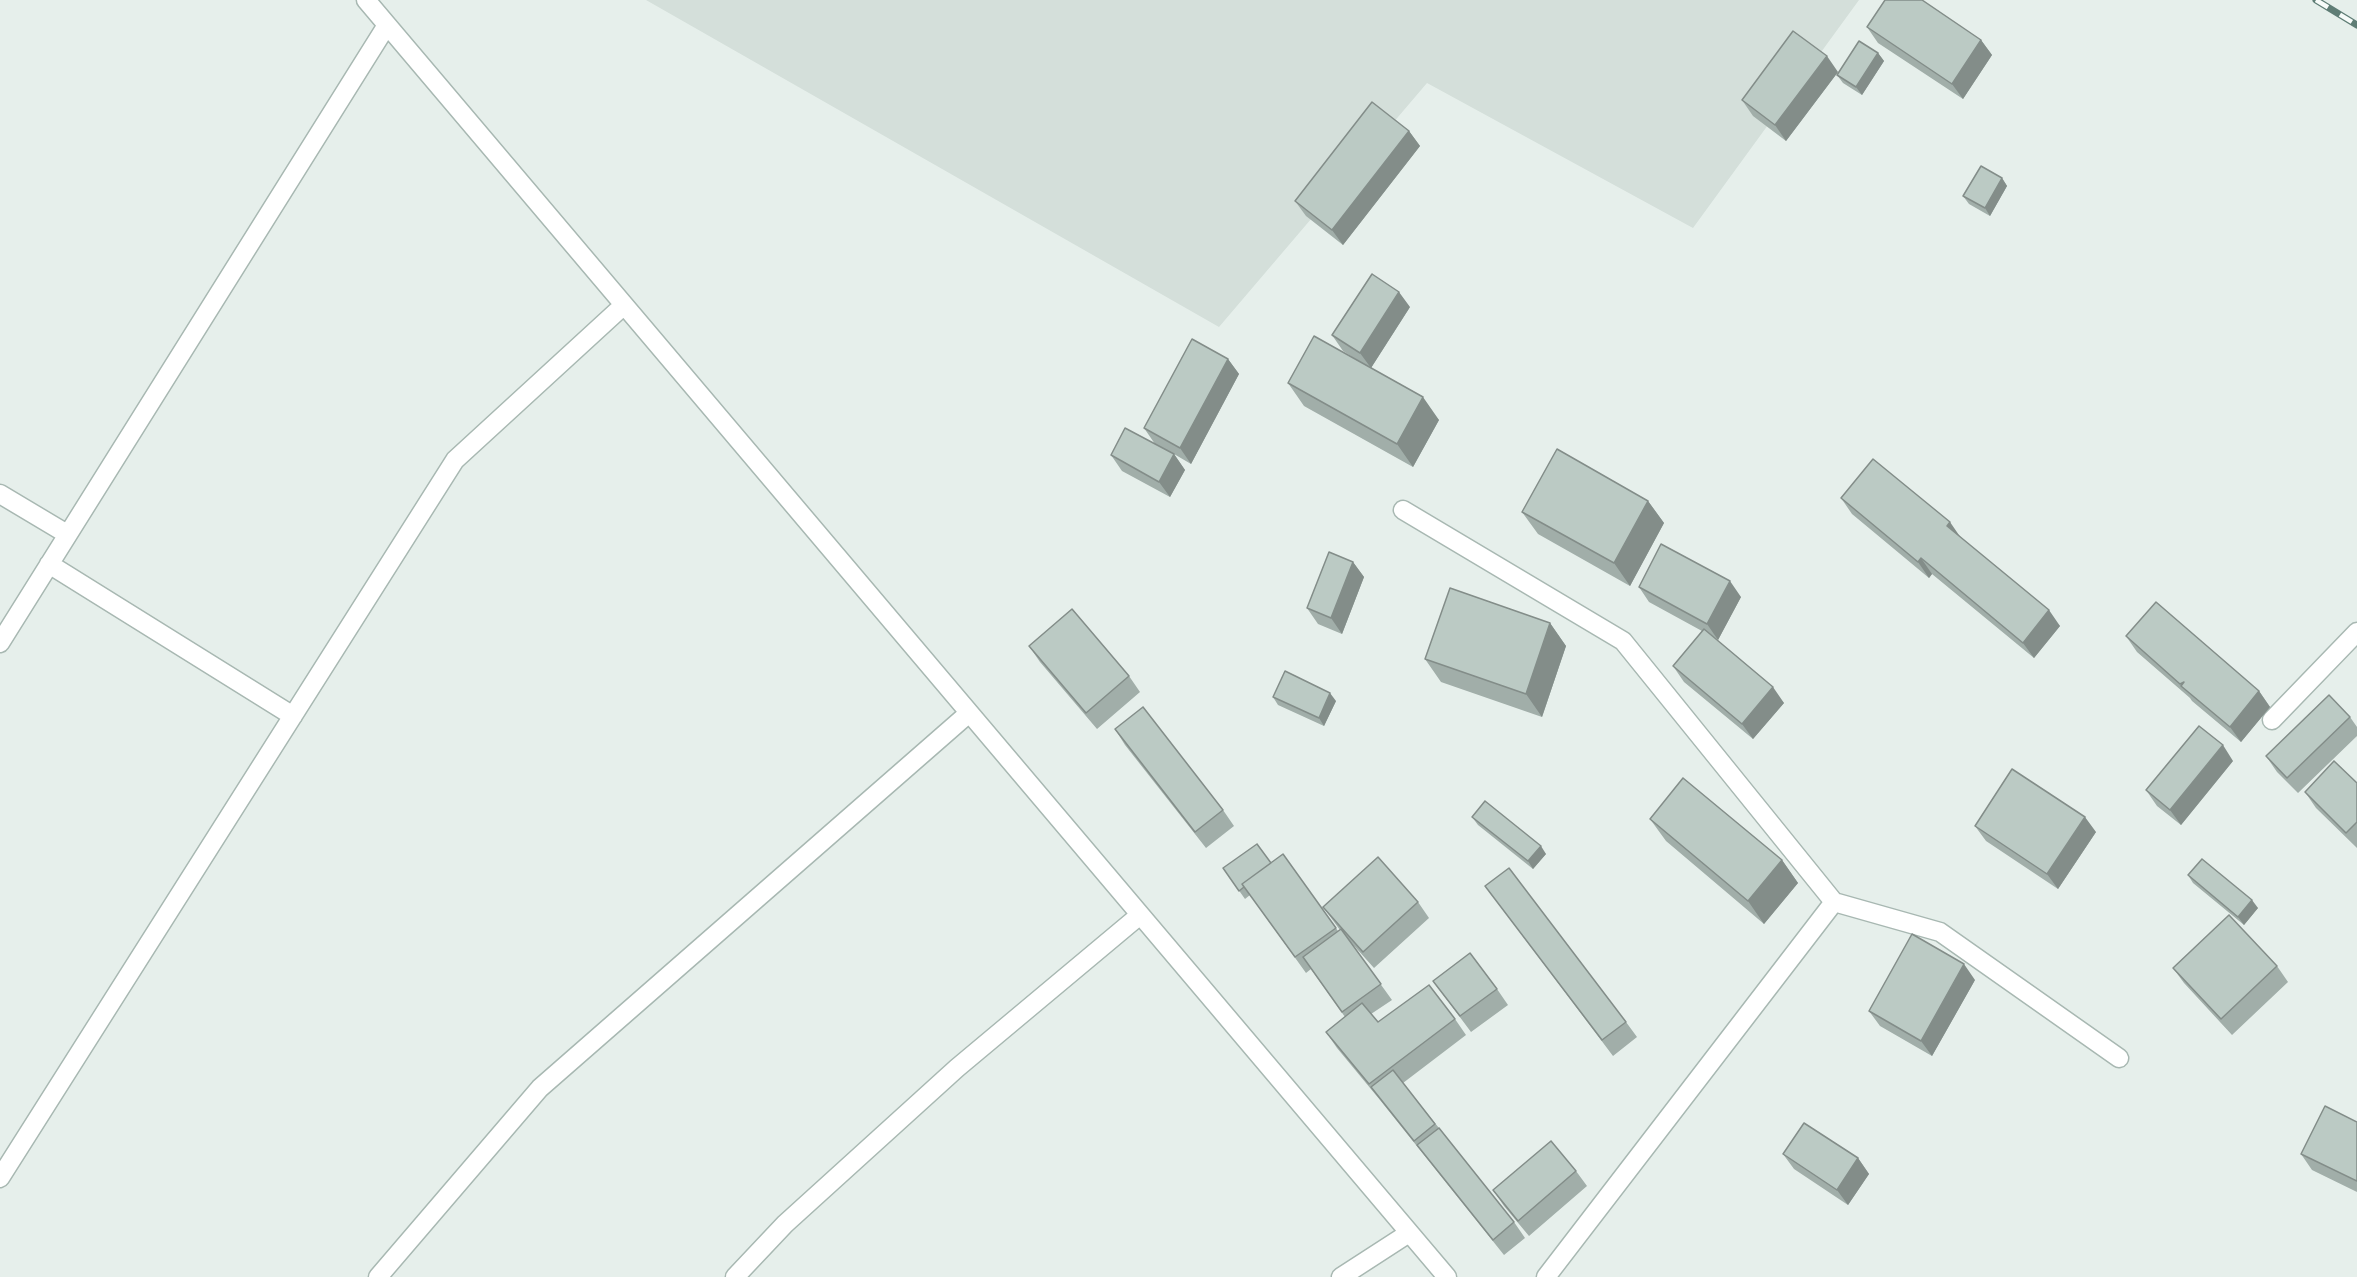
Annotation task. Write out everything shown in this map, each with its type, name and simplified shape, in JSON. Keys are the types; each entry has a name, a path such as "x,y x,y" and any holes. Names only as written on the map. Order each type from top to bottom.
{"street":[{"path":"366,0 1447,1277"},
{"path":"0,643 387,25"},
{"path":"0,1178 455,460 624,305"},
{"path":"0,494 67,534"},
{"path":"1403,510 1623,641 1834,902 1940,932 2119,1058"},
{"path":"49,564 293,716"},
{"path":"2272,720 2357,632"},
{"path":"378,1277 540,1088 969,713"},
{"path":"1546,1277 1834,902"},
{"path":"735,1277 785,1224 957,1068 1140,915"},
{"path":"1341,1277 1409,1233"}],"shaded area":[{"path":"646,0 1859,0 1693,228 1427,83 1219,327"}],"building":[{"path":"1885,0 1922,0 1981,40 1952,84 1867,27"},
{"path":"1793,31 1827,56 1775,125 1742,100"},
{"path":"1859,41 1878,53 1856,87 1837,75"},
{"path":"1372,102 1409,131 1332,230 1295,201"},
{"path":"1981,166 2002,178 1985,208 1963,196"},
{"path":"1372,274 1399,292 1360,353 1332,335"},
{"path":"1314,336 1423,397 1397,444 1288,383"},
{"path":"1192,339 1228,359 1180,448 1144,428"},
{"path":"1125,428 1174,454 1159,482 1111,455"},
{"path":"1557,449 1648,501 1614,563 1522,512"},
{"path":"1873,459 1950,522 1947,526 2049,610 2023,643 1921,558 1918,562 1841,498"},
{"path":"1661,544 1730,581 1707,624 1639,587"},
{"path":"1329,552 1353,562 1331,618 1307,608"},
{"path":"1450,588 1550,623 1526,694 1425,659"},
{"path":"2156,602 2259,691 2230,727 2181,686 2184,682 2180,684 2126,636"},
{"path":"1072,609 1129,676 1086,713 1029,646"},
{"path":"1704,629 1773,687 1742,724 1673,666"},
{"path":"1285,671 1330,693 1319,718 1273,697"},
{"path":"2329,695 2350,717 2287,778 2266,756"},
{"path":"1143,707 1223,810 1195,832 1115,729"},
{"path":"2199,726 2223,745 2170,810 2146,790"},
{"path":"2334,761 2357,783 2357,822 2346,833 2305,792"},
{"path":"2012,769 2085,817 2047,874 1975,826"},
{"path":"1683,778 1782,860 1748,901 1650,819"},
{"path":"1485,801 1541,846 1528,861 1472,817"},
{"path":"1257,844 1271,863 1242,884 1244,887 1239,891 1223,868"},
{"path":"1283,854 1336,928 1295,957 1242,884"},
{"path":"1378,857 1418,902 1363,952 1323,907"},
{"path":"2202,859 2252,900 2238,917 2188,875"},
{"path":"1509,868 1626,1022 1602,1040 1485,886"},
{"path":"2229,915 2277,966 2221,1019 2173,968"},
{"path":"1341,929 1381,984 1342,1012 1303,957"},
{"path":"1912,934 1964,964 1921,1041 1869,1011"},
{"path":"1470,953 1497,989 1460,1016 1433,981"},
{"path":"1429,985 1455,1019 1369,1084 1326,1032 1362,1003 1378,1022"},
{"path":"1393,1070 1435,1124 1414,1141 1371,1087"},
{"path":"2325,1106 2357,1122 2357,1181 2301,1154"},
{"path":"1804,1123 1858,1158 1837,1190 1783,1154"},
{"path":"1439,1128 1514,1222 1493,1240 1417,1145"},
{"path":"1551,1141 1576,1171 1518,1221 1493,1190"}],"railway":[{"path":"2316,0 2357,25"}]}
